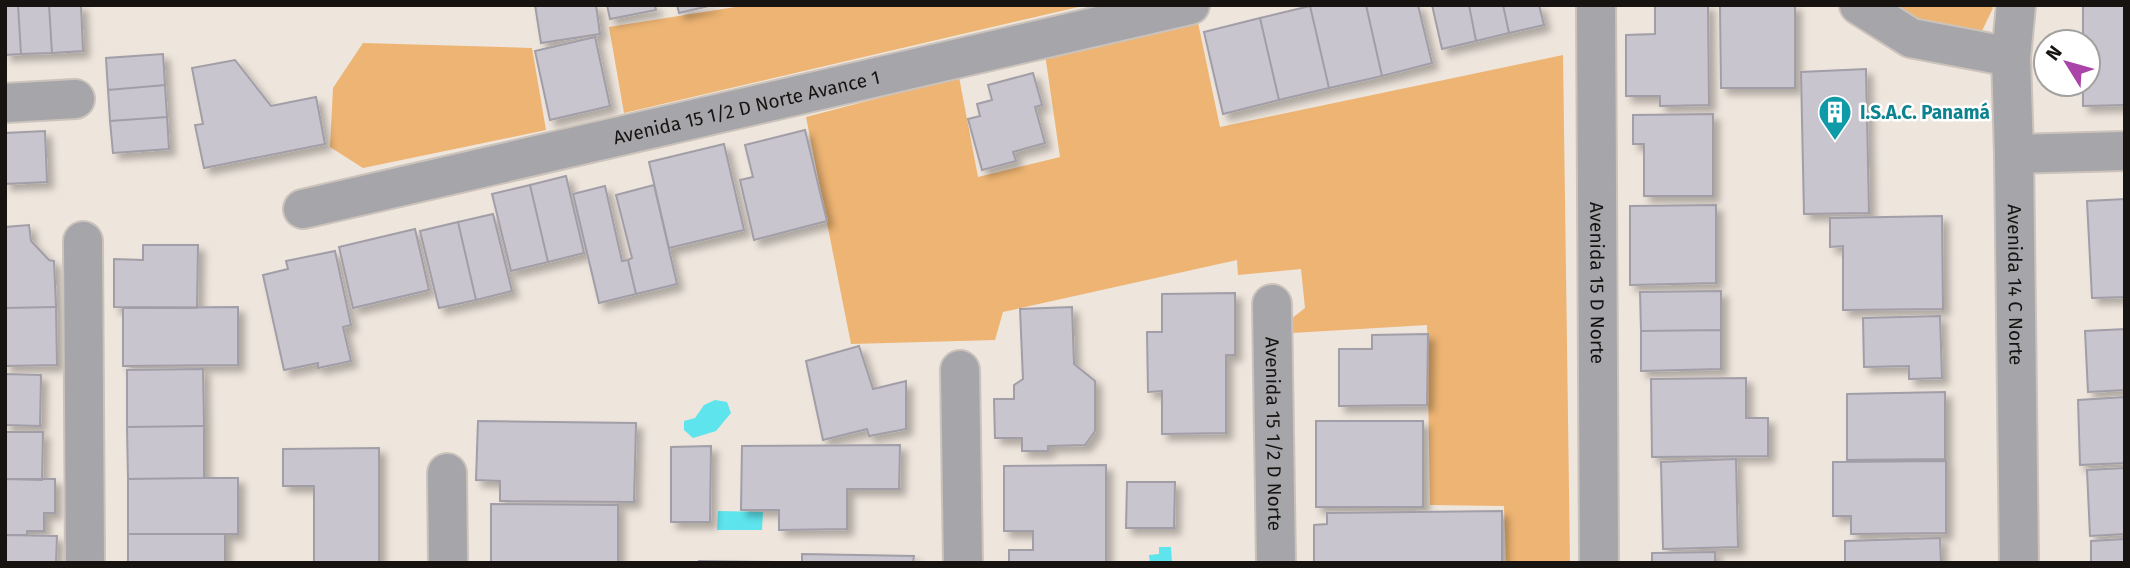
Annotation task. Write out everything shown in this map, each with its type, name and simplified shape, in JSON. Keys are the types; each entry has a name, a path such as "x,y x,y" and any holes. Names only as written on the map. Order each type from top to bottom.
{"street":[{"name":"Avenida 15 1/2 D Norte Avance 1","path":"303,209 1190,5"},
{"name":"Avenida 15 D Norte","path":"1596,5 1599,563"},
{"path":"1859,5 1911,38 2011,57"},
{"name":"Avenida 14 C Norte","path":"2016,5 2011,57 2019,563"},
{"path":"5,103 75,99"},
{"path":"2014,154 2125,151"},
{"path":"83,241 85,563"},
{"name":"Avenida 15 1/2 D Norte","path":"1272,304 1276,563"},
{"path":"960,370 963,563"},
{"path":"447,473 448,563"}],"shaded area":[{"path":"748,5 1087,5 624,113 609,27"},
{"path":"1889,5 1991,5 1993,8 1981,33 1929,28"},
{"path":"1197,18 1220,127 1563,55 1570,563 1506,563 1504,506 1430,505 1427,325 1292,333 1291,319 1305,308 1301,269 1238,275 1237,260 1003,312 995,340 851,344 806,117 959,77 978,177 1060,157 1045,54"},
{"path":"363,43 532,48 546,130 363,168 330,147 333,88"}],"water":[{"path":"715,400 727,402 731,413 716,431 693,438 684,430 684,421 695,418 704,405"},
{"path":"718,511 763,512 762,530 717,530"},
{"path":"1159,547 1171,547 1172,563 1150,563 1149,555 1159,554"}],"building":[{"path":"5,5 18,5 21,54 5,55"},
{"path":"18,5 49,5 52,53 21,54"},
{"path":"49,5 81,5 83,51 52,53"},
{"path":"535,5 596,5 600,34 541,43"},
{"path":"607,5 655,5 656,10 610,19"},
{"path":"677,5 713,5 679,13"},
{"path":"1366,5 1418,5 1432,63 1382,76"},
{"path":"1366,5 1382,76 1329,88 1310,6"},
{"path":"1432,5 1469,5 1476,41 1442,49"},
{"path":"1469,5 1503,5 1509,33 1476,41"},
{"path":"1503,5 1539,5 1544,25 1509,33"},
{"path":"1655,5 1708,5 1709,105 1660,106 1660,96 1626,96 1626,35 1655,34"},
{"path":"1720,5 1795,5 1795,88 1721,88"},
{"path":"2083,5 2125,5 2125,105 2083,106 2083,98 2102,98 2102,28 2083,28"},
{"path":"1310,6 1329,88 1279,100 1260,18"},
{"path":"1260,18 1279,100 1223,114 1204,32"},
{"path":"595,37 610,106 550,120 535,51"},
{"path":"163,54 165,85 108,90 106,58"},
{"path":"235,60 271,106 316,97 325,144 204,168 195,125 203,124 192,68"},
{"name":"I.S.A.C. Panamá","path":"1866,69 1869,213 1804,214 1801,72"},
{"path":"1033,73 1042,105 1035,107 1045,143 1013,152 1016,161 982,170 968,119 980,116 977,104 992,100 988,85"},
{"path":"165,85 167,117 110,121 108,90"},
{"path":"1713,114 1713,196 1644,196 1644,144 1633,144 1633,115"},
{"path":"167,117 169,149 113,153 110,121"},
{"path":"805,130 827,221 754,240 740,180 753,177 745,145"},
{"path":"45,131 47,182 5,184 5,133"},
{"path":"724,144 744,230 669,248 649,162"},
{"path":"566,176 584,253 548,262 530,185"},
{"path":"530,185 548,262 511,271 492,194"},
{"path":"654,185 677,284 636,294 628,260 632,258 616,195"},
{"path":"605,186 622,261 628,260 636,294 599,303 573,194"},
{"path":"2125,199 2125,297 2092,298 2087,201"},
{"path":"1716,205 1716,283 1630,285 1630,206"},
{"path":"493,214 512,291 476,300 458,222"},
{"path":"1942,216 1943,309 1843,310 1843,246 1830,247 1830,218"},
{"path":"458,222 476,300 439,308 420,231"},
{"path":"29,225 31,241 49,260 54,261 56,307 5,308 5,227"},
{"path":"415,229 429,290 353,308 339,247"},
{"path":"143,245 198,245 197,308 114,307 114,259 143,260"},
{"path":"335,251 351,325 343,327 351,361 318,368 318,363 284,370 263,275 288,269 286,261"},
{"path":"1721,291 1721,330 1641,331 1640,292"},
{"path":"1235,293 1235,355 1226,355 1226,433 1162,434 1162,391 1148,392 1147,332 1162,332 1162,294"},
{"path":"56,307 57,365 5,366 5,308"},
{"path":"238,307 238,365 123,366 123,308"},
{"path":"1072,307 1074,364 1095,381 1095,431 1085,445 1048,446 1048,451 1022,451 1022,438 995,438 994,399 1014,399 1014,385 1023,379 1020,309"},
{"path":"1940,316 1942,378 1909,379 1909,366 1864,367 1863,318"},
{"path":"2125,329 2125,390 2088,392 2085,331"},
{"path":"1721,330 1721,369 1641,371 1641,331"},
{"path":"1428,334 1427,405 1339,406 1339,349 1372,349 1372,335"},
{"path":"859,346 873,389 906,381 906,429 869,436 867,429 823,440 806,361"},
{"path":"203,369 204,426 127,427 127,370"},
{"path":"5,374 41,375 40,426 5,425"},
{"path":"1746,378 1746,418 1768,418 1768,456 1652,457 1651,379"},
{"path":"1945,392 1945,459 1847,460 1847,394"},
{"path":"2125,397 2125,463 2080,465 2078,400"},
{"path":"478,421 636,423 634,502 500,501 500,481 476,480"},
{"path":"1316,421 1423,421 1423,507 1316,507"},
{"path":"204,426 204,478 128,479 127,427"},
{"path":"5,432 43,432 42,480 5,479"},
{"path":"900,445 899,489 847,489 847,529 779,530 779,510 741,510 742,446"},
{"path":"711,446 710,522 671,522 671,447"},
{"path":"379,448 379,563 314,563 314,486 283,486 283,449"},
{"path":"1736,459 1738,547 1663,549 1661,462"},
{"path":"1946,461 1946,533 1851,534 1851,516 1833,516 1833,462"},
{"path":"1106,465 1106,563 1009,563 1009,550 1033,550 1033,531 1004,531 1004,466"},
{"path":"2125,468 2125,534 2090,536 2087,470"},
{"path":"238,478 238,534 128,534 128,479"},
{"path":"5,479 55,479 55,513 44,513 44,531 27,531 27,535 5,535"},
{"path":"1127,482 1175,482 1174,528 1126,528"},
{"path":"491,504 618,505 618,563 491,563"},
{"path":"1502,511 1502,563 1314,563 1314,525 1327,524 1327,513"},
{"path":"128,534 225,534 225,563 128,563"},
{"path":"5,535 57,536 56,563 5,563"},
{"path":"1940,538 1941,563 1845,563 1845,541"},
{"path":"2125,539 2125,563 2091,563 2091,541"},
{"path":"1715,552 1715,563 1652,563 1652,553"},
{"path":"802,554 914,556 913,563 802,563"},
{"path":"775,562 775,563 699,563"}],"place":[{"name":"I.S.A.C. Panamá","path":"1835,142"}]}
